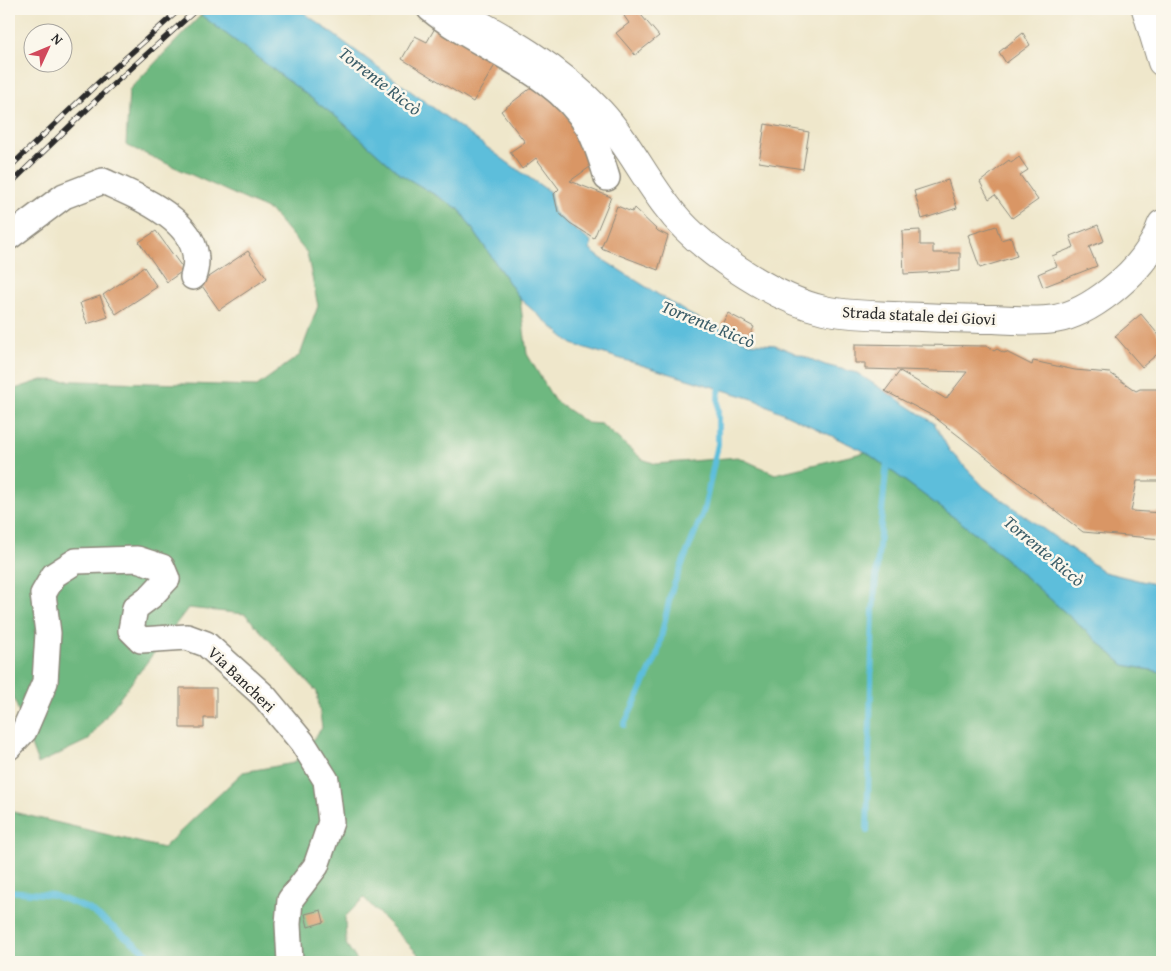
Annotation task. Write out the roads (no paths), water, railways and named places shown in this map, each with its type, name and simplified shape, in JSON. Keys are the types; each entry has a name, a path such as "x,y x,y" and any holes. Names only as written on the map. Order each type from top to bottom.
{"main road":[{"name":"Strada statale dei Giovi","path":"450,9 526,51 547,65 580,92 617,132 678,221 698,239 755,281 780,295 823,310 855,314 959,319 1055,319 1078,311 1104,297 1125,278 1153,245 1162,224"},
{"path":"1146,9 1162,62"}],"street":[{"path":"430,9 445,22 514,61 551,87 573,106 588,127 599,150 607,178"},
{"path":"9,237 64,196 104,181 152,204 180,225 192,241 198,264 193,277"},
{"name":"Via Bancheri","path":"9,747 24,730 45,682 48,633 43,594 54,575 76,561 136,559 162,567 167,579 151,596 135,608 131,630 142,640 186,637 206,644 264,696 302,742 326,780 331,822 316,866 290,900 288,924 290,962"}],"water":[{"name":"Torrente Riccò","path":"208,9 299,9 550,192 553,212 591,242 590,250 602,259 689,314 749,343 775,345 825,365 857,373 934,423 949,450 984,487 1104,572 1162,586 1162,672 1124,665 983,539 866,452 753,399 572,344 520,299 459,209 400,174 339,119 201,15"}],"waterway":[{"path":"624,725 657,656 671,592 704,510 718,444 718,396 722,381"},
{"path":"867,831 873,610 887,460"},
{"path":"9,891 53,895 89,909 159,962"}],"railway":[{"path":"9,168 99,82 180,9"},
{"path":"9,185 107,90 197,9"}]}
